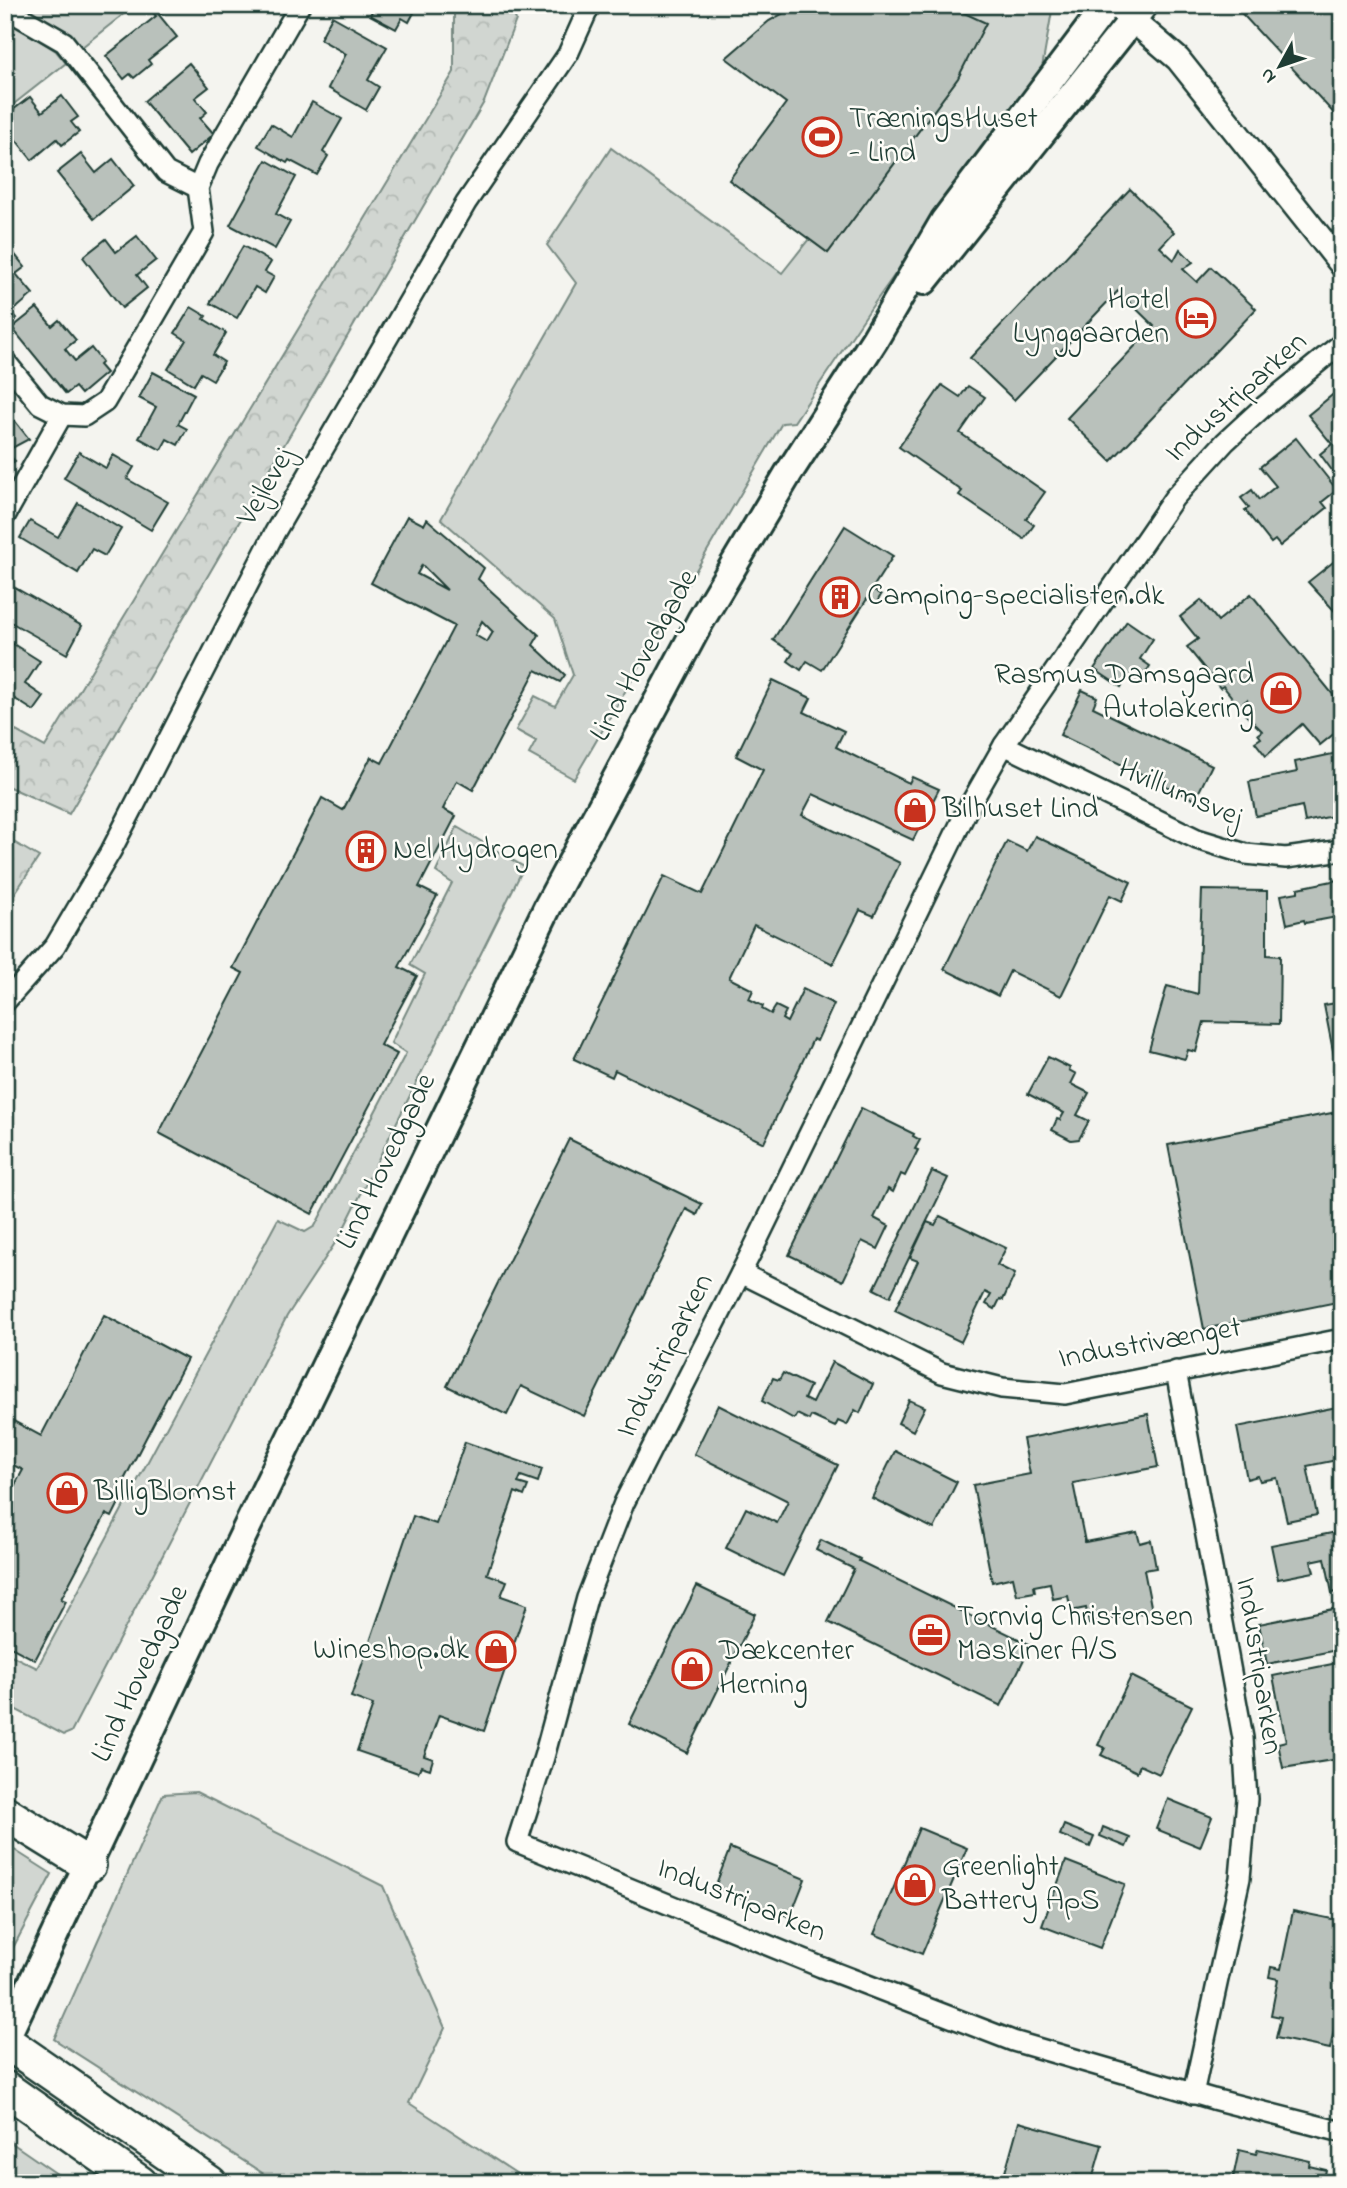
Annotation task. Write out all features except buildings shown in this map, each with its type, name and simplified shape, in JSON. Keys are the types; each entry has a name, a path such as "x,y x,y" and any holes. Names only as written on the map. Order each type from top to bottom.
{"highway":[{"path":"5,1813 89,1865"},
{"path":"5,2040 210,2183"},
{"path":"5,2088 140,2183"}],"main road":[{"name":"Lind Hovedgade","path":"5,2040 236,1550 548,906 701,620 788,474 875,339 944,221 1107,5"},
{"name":"Lind Hovedgade","path":"875,339 963,234 1131,10"}],"street":[{"path":"5,361 40,404 62,415 84,416 105,402 204,232 198,188 208,164 300,5"},
{"name":"Vejlevej","path":"5,1002 55,946 111,851 275,532 466,203 568,54 590,5"},
{"path":"5,8 64,42 166,172 198,188"},
{"path":"1131,10 1178,59 1339,256"},
{"name":"Industriparken","path":"1342,343 1262,408 1193,475 1174,498 1004,745 967,810 741,1273 624,1503 587,1598 544,1757 517,1842 1013,2041 1193,2094 1342,2132"},
{"path":"5,516 62,415"},
{"name":"Hvillumsvej","path":"1004,745 1197,839 1246,854 1286,858 1342,850"},
{"name":"Industrivænget","path":"741,1273 942,1373 1002,1388 1065,1394 1342,1339"},
{"name":"Industriparken","path":"1176,1371 1243,1738 1247,1800 1240,1878 1193,2094"}],"green space":[{"path":"16,5 135,5 77,51"},
{"path":"454,5 510,5 516,20 484,102 69,814 5,785 5,725 45,747 454,72"},
{"path":"947,5 1053,5 1042,68 871,308 794,422 782,423 574,779 529,754 536,741 516,730 535,696 555,706 573,675 555,619 441,519 576,283 547,245 611,148 782,273 809,239 828,253 958,78"},
{"path":"5,19 56,51 66,63 5,111"},
{"path":"457,827 524,867 341,1234 287,1316 71,1732 64,1735 5,1704 5,1652 37,1668 278,1219 305,1232 315,1226 406,1053 391,1043 425,974 410,965 452,883 436,872"},
{"path":"5,837 39,857 5,908"},
{"path":"196,1792 383,1886 445,2028 409,2103 531,2183 278,2183 54,2039 163,1794"},
{"path":"5,1844 52,1874 5,1963"},
{"path":"9,2141 70,2183 5,2183 5,2146"}],"place":[{"name":"TræningsHuset - Lind","path":"822,137"},
{"name":"Hotel Lynggaarden","path":"1196,318"},
{"name":"Camping-specialisten.dk","path":"840,597"},
{"name":"Rasmus Damsgaard Autolakering","path":"1281,693"},
{"name":"Bilhuset Lind","path":"915,810"},
{"name":"Nel Hydrogen","path":"366,851"},
{"name":"BilligBlomst","path":"67,1493"},
{"name":"Tornvig Christensen Maskiner A/S","path":"930,1635"},
{"name":"Wineshop.dk","path":"496,1651"},
{"name":"Dækcenter Herning","path":"692,1669"},
{"name":"Greenlight Battery ApS","path":"915,1885"}]}
